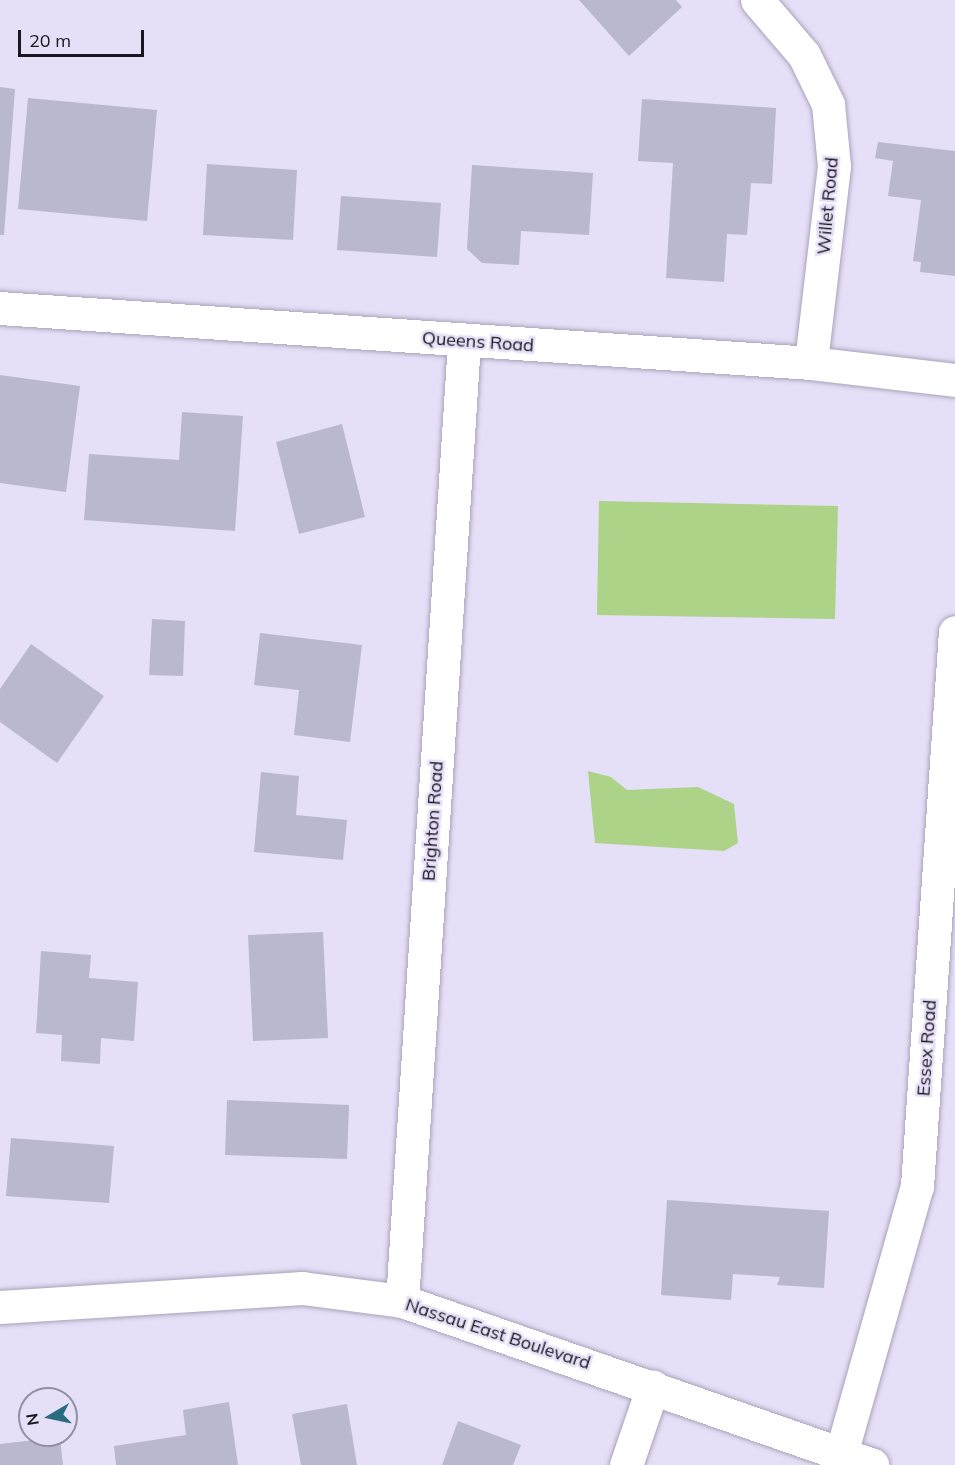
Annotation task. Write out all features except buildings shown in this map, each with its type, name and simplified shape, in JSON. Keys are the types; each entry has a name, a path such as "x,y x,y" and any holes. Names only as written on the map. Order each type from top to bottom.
{"street":[{"name":"Willet Road","path":"757,0 804,55 828,104 834,166 812,363"},
{"name":"Queens Road","path":"0,308 464,342 812,363 955,380"},
{"name":"Brighton Road","path":"402,1301 464,342"},
{"name":"Essex Road","path":"841,1454 917,1186 955,632"},
{"name":"Nassau East Boulevard","path":"0,1307 302,1288 402,1301 653,1386 872,1465"},
{"path":"626,1465 653,1386"}],"green space":[{"path":"599,501 838,506 835,619 597,615"},
{"path":"588,771 611,777 627,790 698,787 734,804 738,843 724,851 595,843"}]}
